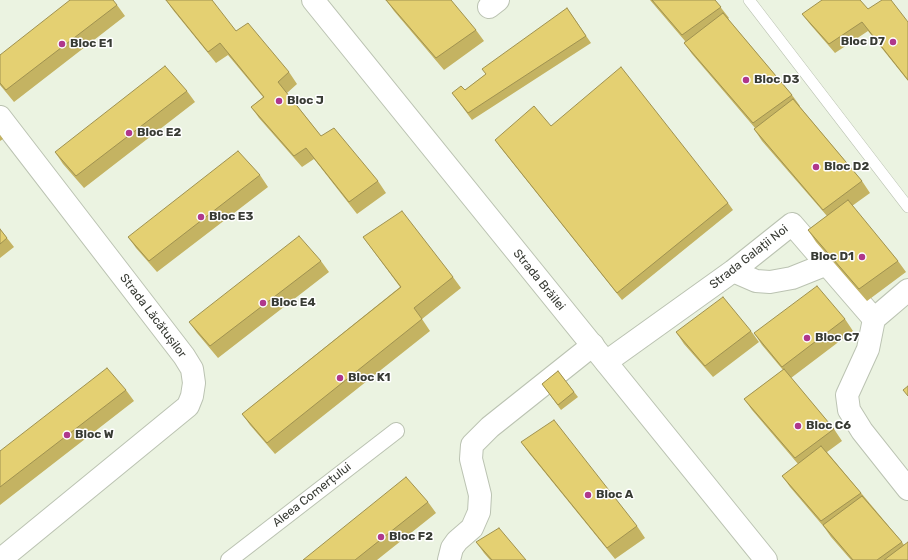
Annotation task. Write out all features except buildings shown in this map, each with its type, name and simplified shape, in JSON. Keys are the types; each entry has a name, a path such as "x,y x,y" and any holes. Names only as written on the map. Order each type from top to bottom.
{"street":[{"name":"Strada Brăilei","path":"313,0 766,560"},
{"name":"Strada Lăcătușilor","path":"0,117 184,356 192,369 194,383 192,396 188,406 0,560"},
{"name":"Strada Galații Noi","path":"606,362 733,271 792,224 874,319"},
{"path":"733,271 756,282 770,282 792,278 827,264"},
{"path":"908,290 874,319 868,349 847,396 849,410 862,431 908,489"},
{"path":"447,559 457,541 472,528 479,512 480,496 471,459 472,445 490,427 593,345"},
{"name":"Aleea Comerțului","path":"229,560 396,431"}],"lane":[{"path":"749,0 908,207"}],"place":[{"name":"Bloc D7","path":"893,42"},
{"name":"Bloc E1","path":"62,44"},
{"name":"Bloc D3","path":"746,80"},
{"name":"Bloc J","path":"279,101"},
{"name":"Bloc E2","path":"129,133"},
{"name":"Bloc D2","path":"816,167"},
{"name":"Bloc E3","path":"201,217"},
{"name":"Bloc D1","path":"862,257"},
{"name":"Bloc E4","path":"263,303"},
{"name":"Bloc C7","path":"807,338"},
{"name":"Bloc K1","path":"340,378"},
{"name":"Bloc C6","path":"798,426"},
{"name":"Bloc W","path":"67,435"},
{"name":"Bloc A","path":"588,495"},
{"name":"Bloc F2","path":"381,537"}]}
